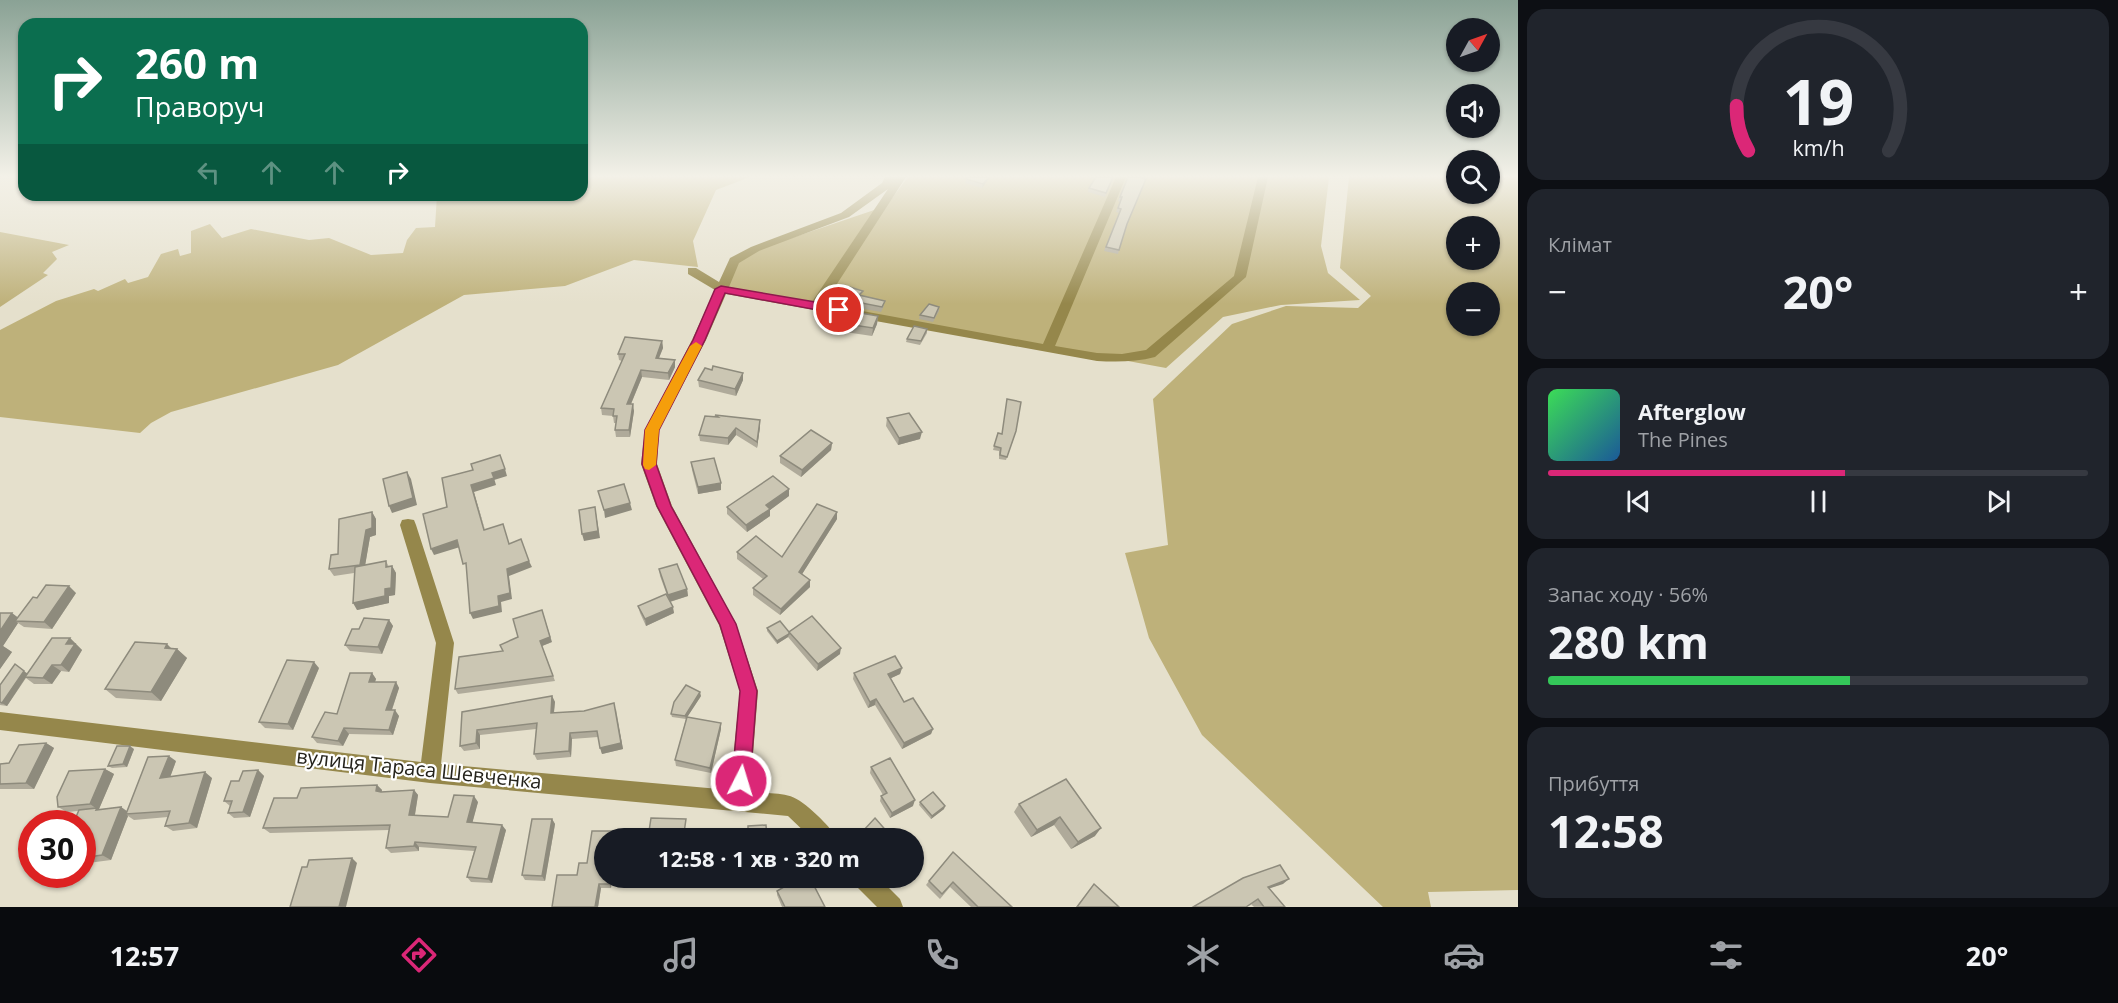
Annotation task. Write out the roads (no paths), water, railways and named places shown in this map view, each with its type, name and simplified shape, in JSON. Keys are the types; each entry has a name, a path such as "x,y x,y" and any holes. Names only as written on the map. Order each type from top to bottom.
{"street":[{"path":"739,801 749,691 728,624 664,506 649,464 652,430 699,340 734,261 755,249 833,219"},
{"path":"816,306 873,219"},
{"path":"1047,349 1103,219"},
{"path":"692,271 721,289 1047,349 1097,357 1122,358 1150,354 1240,277 1253,219"},
{"path":"408,525 445,643 430,772"},
{"name":"вулиця Тараса Шевченка","path":"0,721 430,772 793,806 815,828"},
{"path":"874,888 892,907"}]}
